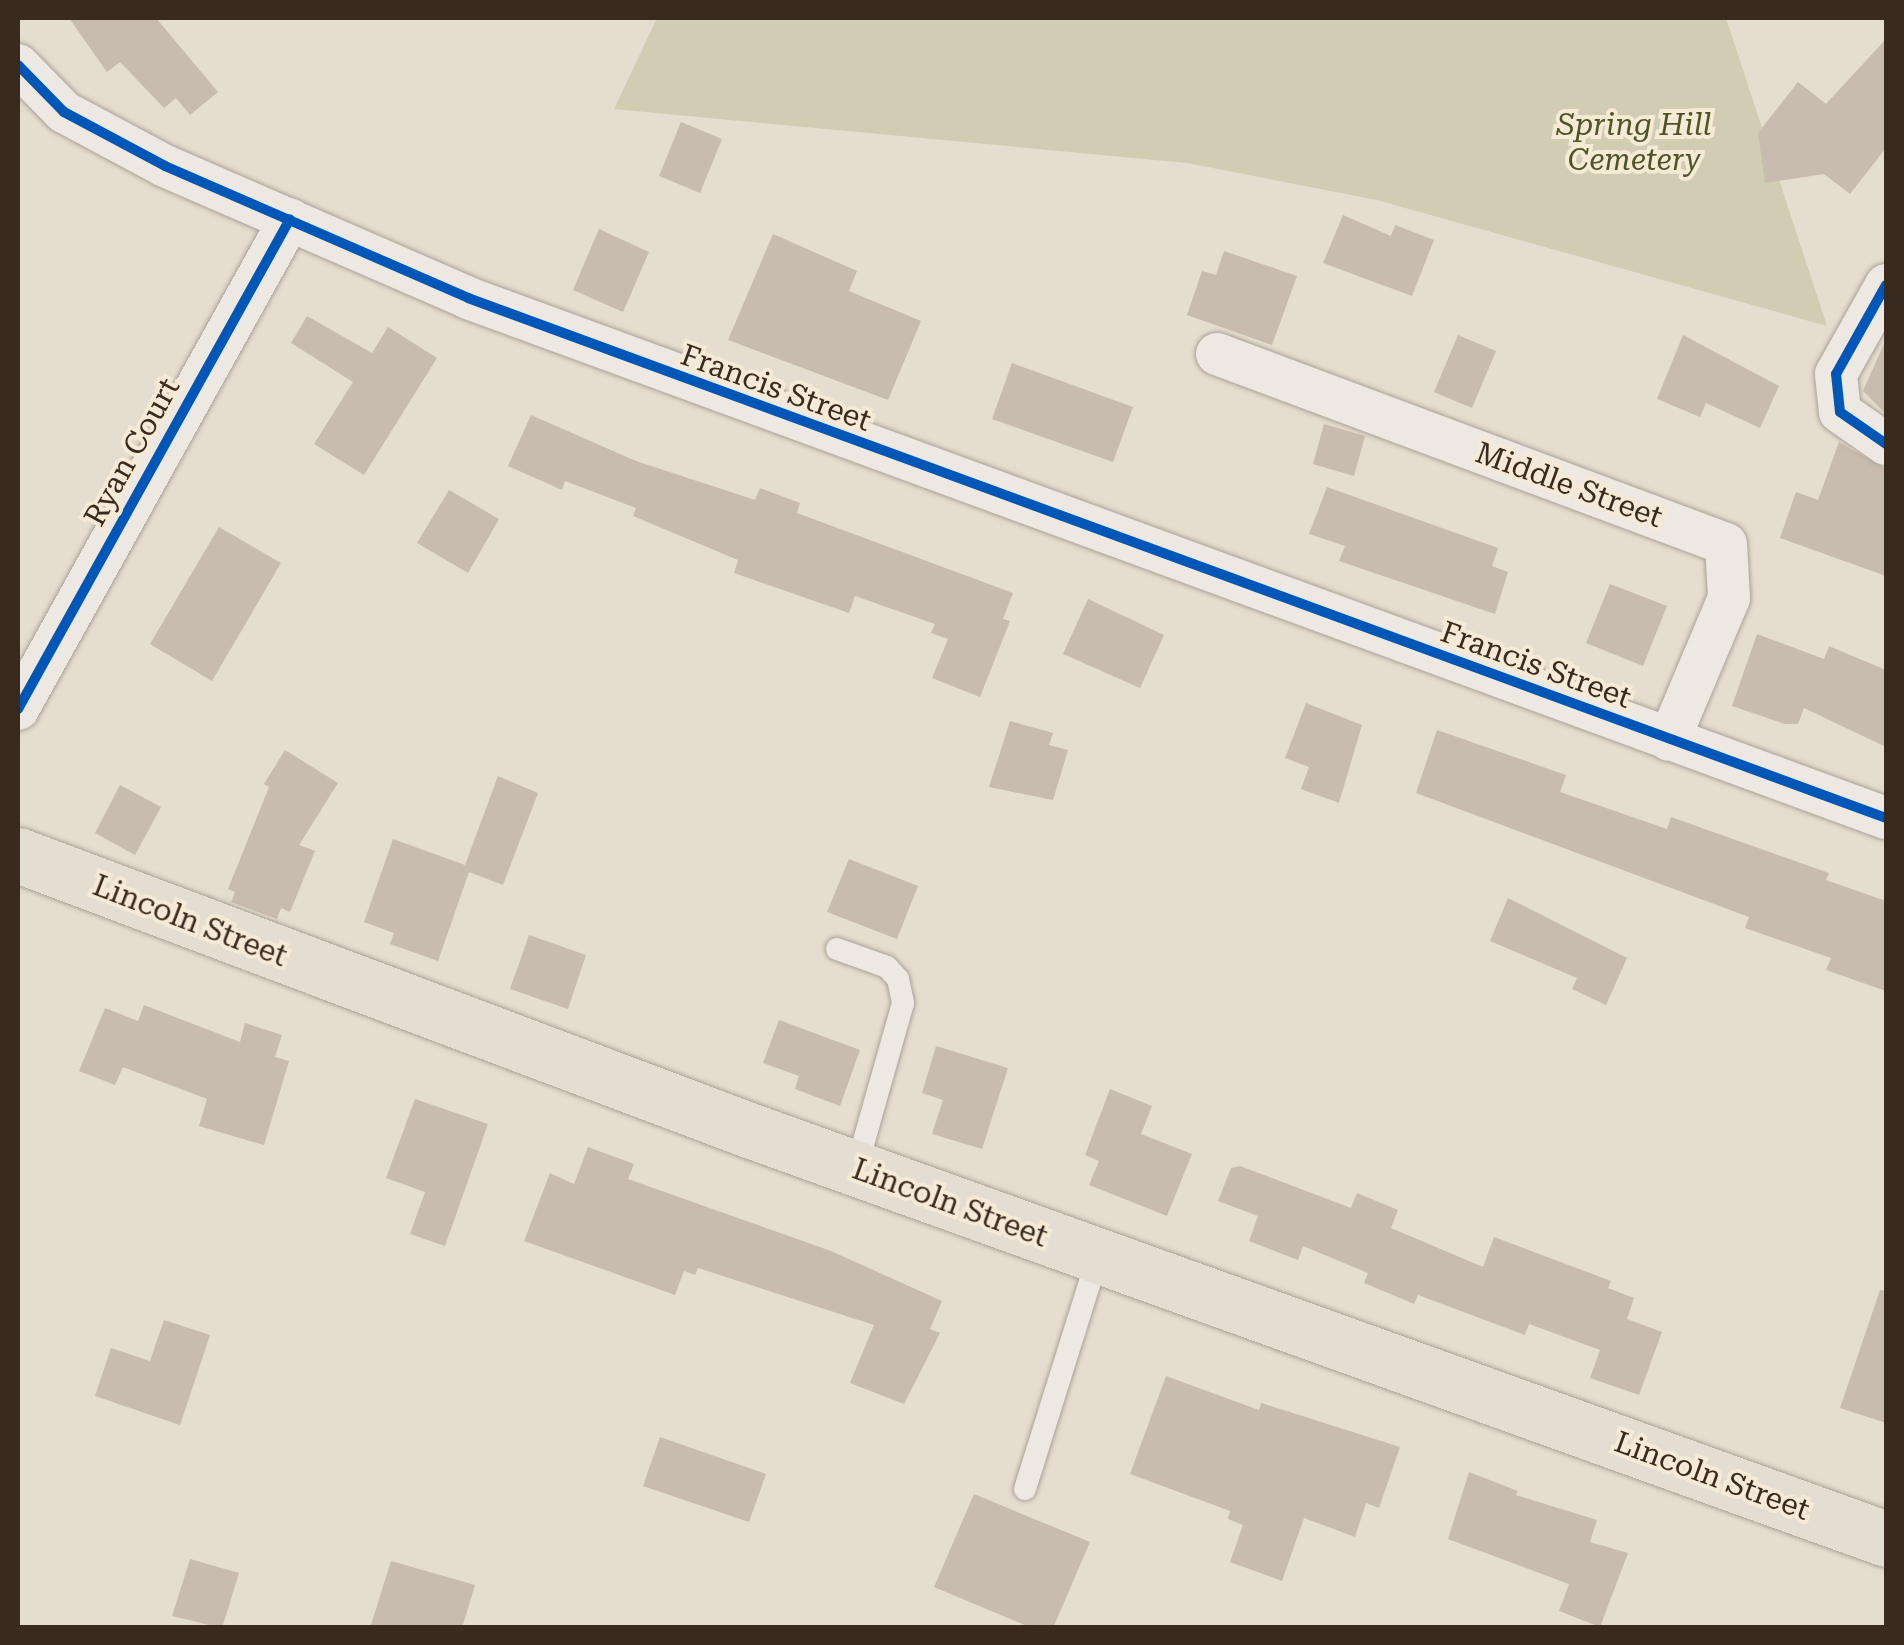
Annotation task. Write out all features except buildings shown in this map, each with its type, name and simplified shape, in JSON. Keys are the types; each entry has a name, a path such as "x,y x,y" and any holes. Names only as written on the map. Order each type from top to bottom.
{"main road":[{"name":"Lincoln Street","path":"18,854 856,1169 1886,1538"}],"street":[{"name":"Francis Street","path":"18,64 64,112 468,298 718,393 1886,818"},
{"name":"Ryan Court","path":"18,710 290,219"},
{"path":"1886,285 1836,374 1840,412 1886,444"},
{"name":"Middle Street","path":"1217,354 1726,544 1728,598 1669,740"}],"lane":[{"path":"837,950 887,967 898,979 903,1003 856,1169"},
{"path":"1025,1489 1098,1256"}],"green space":[{"name":"Spring Hill Cemetery","path":"657,18 1726,18 1827,326 1377,200 1187,163 614,109"}],"cycle path":[{"path":"18,65 64,112 165,166 468,298 1886,818"},
{"path":"18,709 290,219"},
{"path":"1886,285 1836,374 1840,412 1886,444"}]}
